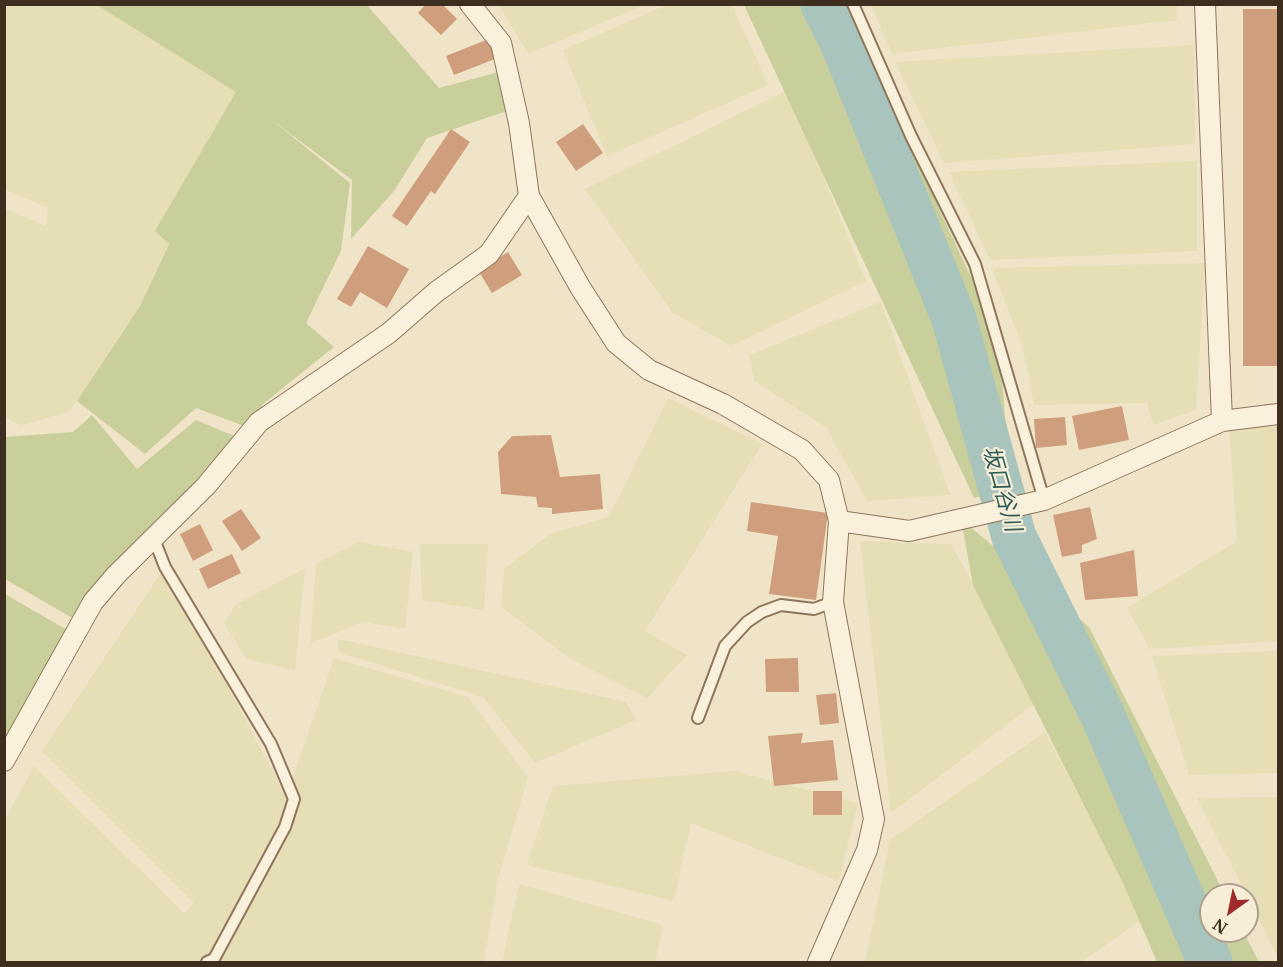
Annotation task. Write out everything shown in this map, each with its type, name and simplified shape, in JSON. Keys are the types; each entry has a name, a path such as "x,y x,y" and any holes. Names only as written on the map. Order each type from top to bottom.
{"street":[{"path":"470,4 501,43 519,123 529,196 616,343 648,370 723,404 802,450 829,480 839,520 833,602 874,819 867,850 818,963"},
{"path":"1205,4 1222,422"},
{"path":"4,760 93,602 116,575 206,486 259,422 389,333 436,292 489,254 529,196"},
{"path":"839,520 909,531 1044,500 1222,422 1278,414"}],"lane":[{"path":"853,4 910,136 975,264 1044,500"},
{"path":"154,539 165,567 271,744 294,799 285,827 214,959 207,963"},
{"path":"698,718 725,646 747,622 762,612 781,605 814,609 833,602"}],"shaded area":[{"path":"669,4 732,5 768,85 607,156 563,50"},
{"path":"5,5 98,5 165,43 237,92 140,306 69,412 20,426 5,417 4,208 46,226 48,208 5,190"},
{"path":"499,5 644,5 528,54"},
{"path":"871,5 1177,5 1177,20 892,54"},
{"path":"1194,45 1195,144 944,163 895,62"},
{"path":"788,90 866,281 731,346 672,312 585,189"},
{"path":"1197,161 1197,251 990,260 949,172"},
{"path":"1205,263 1196,410 1153,425 1147,403 1034,405 1022,345 992,268"},
{"path":"881,302 950,495 867,501 826,427 754,381 749,355"},
{"path":"668,398 762,444 645,631 687,655 647,698 571,659 501,607 504,569 550,534 609,517"},
{"path":"1278,425 1278,641 1150,649 1127,608 1237,541 1229,428"},
{"path":"860,541 951,544 1038,701 891,813"},
{"path":"359,542 413,552 405,629 363,622 310,644 316,564"},
{"path":"420,544 488,544 484,610 422,600"},
{"path":"165,567 286,797 334,658 468,697 528,777 498,880 484,962 5,962 5,820 34,766 184,913 194,903 42,751"},
{"path":"305,568 295,670 246,659 224,623 235,605"},
{"path":"338,639 626,702 636,720 535,763 483,697 338,652"},
{"path":"1278,651 1278,773 1189,775 1152,656"},
{"path":"1045,732 1143,919 1081,962 865,962 890,840"},
{"path":"733,771 858,803 839,881 691,823 674,901 527,865 553,786"},
{"path":"1278,797 1278,957 1259,920 1259,883 1240,883 1197,798"},
{"path":"519,884 663,925 655,962 502,962"}],"green space":[{"path":"97,5 367,5 439,88 502,71 507,111 427,138 394,191 351,239 352,180 272,120 350,183 341,251 306,323 334,347 263,404 252,429 196,408 145,454 77,401 140,306 169,244 155,231 236,92"},
{"path":"744,5 850,5 886,95 982,301 1001,367 1011,489 974,498"},
{"path":"92,415 137,469 196,420 244,440 81,623 5,579 5,437 73,432"},
{"path":"961,519 1089,627 1219,883 1199,883 1199,943 1249,943 1259,962 1157,962 1123,883 973,585"},
{"path":"5,594 67,630 5,744"}],"building":[{"path":"426,4 442,4 457,19 441,35 418,13"},
{"path":"1243,9 1278,9 1278,366 1243,366"},
{"path":"486,40 500,57 454,75 446,56"},
{"path":"583,124 603,153 576,171 556,142"},
{"path":"451,129 470,142 435,194 431,191 407,226 392,216"},
{"path":"368,246 409,269 387,308 360,292 351,307 337,299"},
{"path":"508,252 522,275 492,293 478,270"},
{"path":"1122,406 1129,440 1079,450 1072,416"},
{"path":"1065,417 1067,445 1036,448 1034,419"},
{"path":"551,435 560,477 600,474 603,509 552,514 552,508 538,507 536,497 501,494 498,452 512,436"},
{"path":"751,502 828,513 816,600 769,594 778,536 747,531"},
{"path":"1090,507 1097,539 1082,545 1082,553 1062,557 1053,515"},
{"path":"241,509 261,538 242,551 222,521"},
{"path":"200,524 213,550 193,561 180,534"},
{"path":"1134,550 1138,596 1085,600 1080,563"},
{"path":"232,554 241,573 208,589 199,569"},
{"path":"798,658 799,692 766,692 765,659"},
{"path":"836,693 839,723 820,725 816,695"},
{"path":"803,733 801,743 833,740 838,780 774,786 768,736"},
{"path":"813,791 842,791 842,815 813,815"}],"waterway":[{"name":"坂口谷川","path":"823,4 843,44 954,319 1014,537 1103,716 1210,962"}]}
